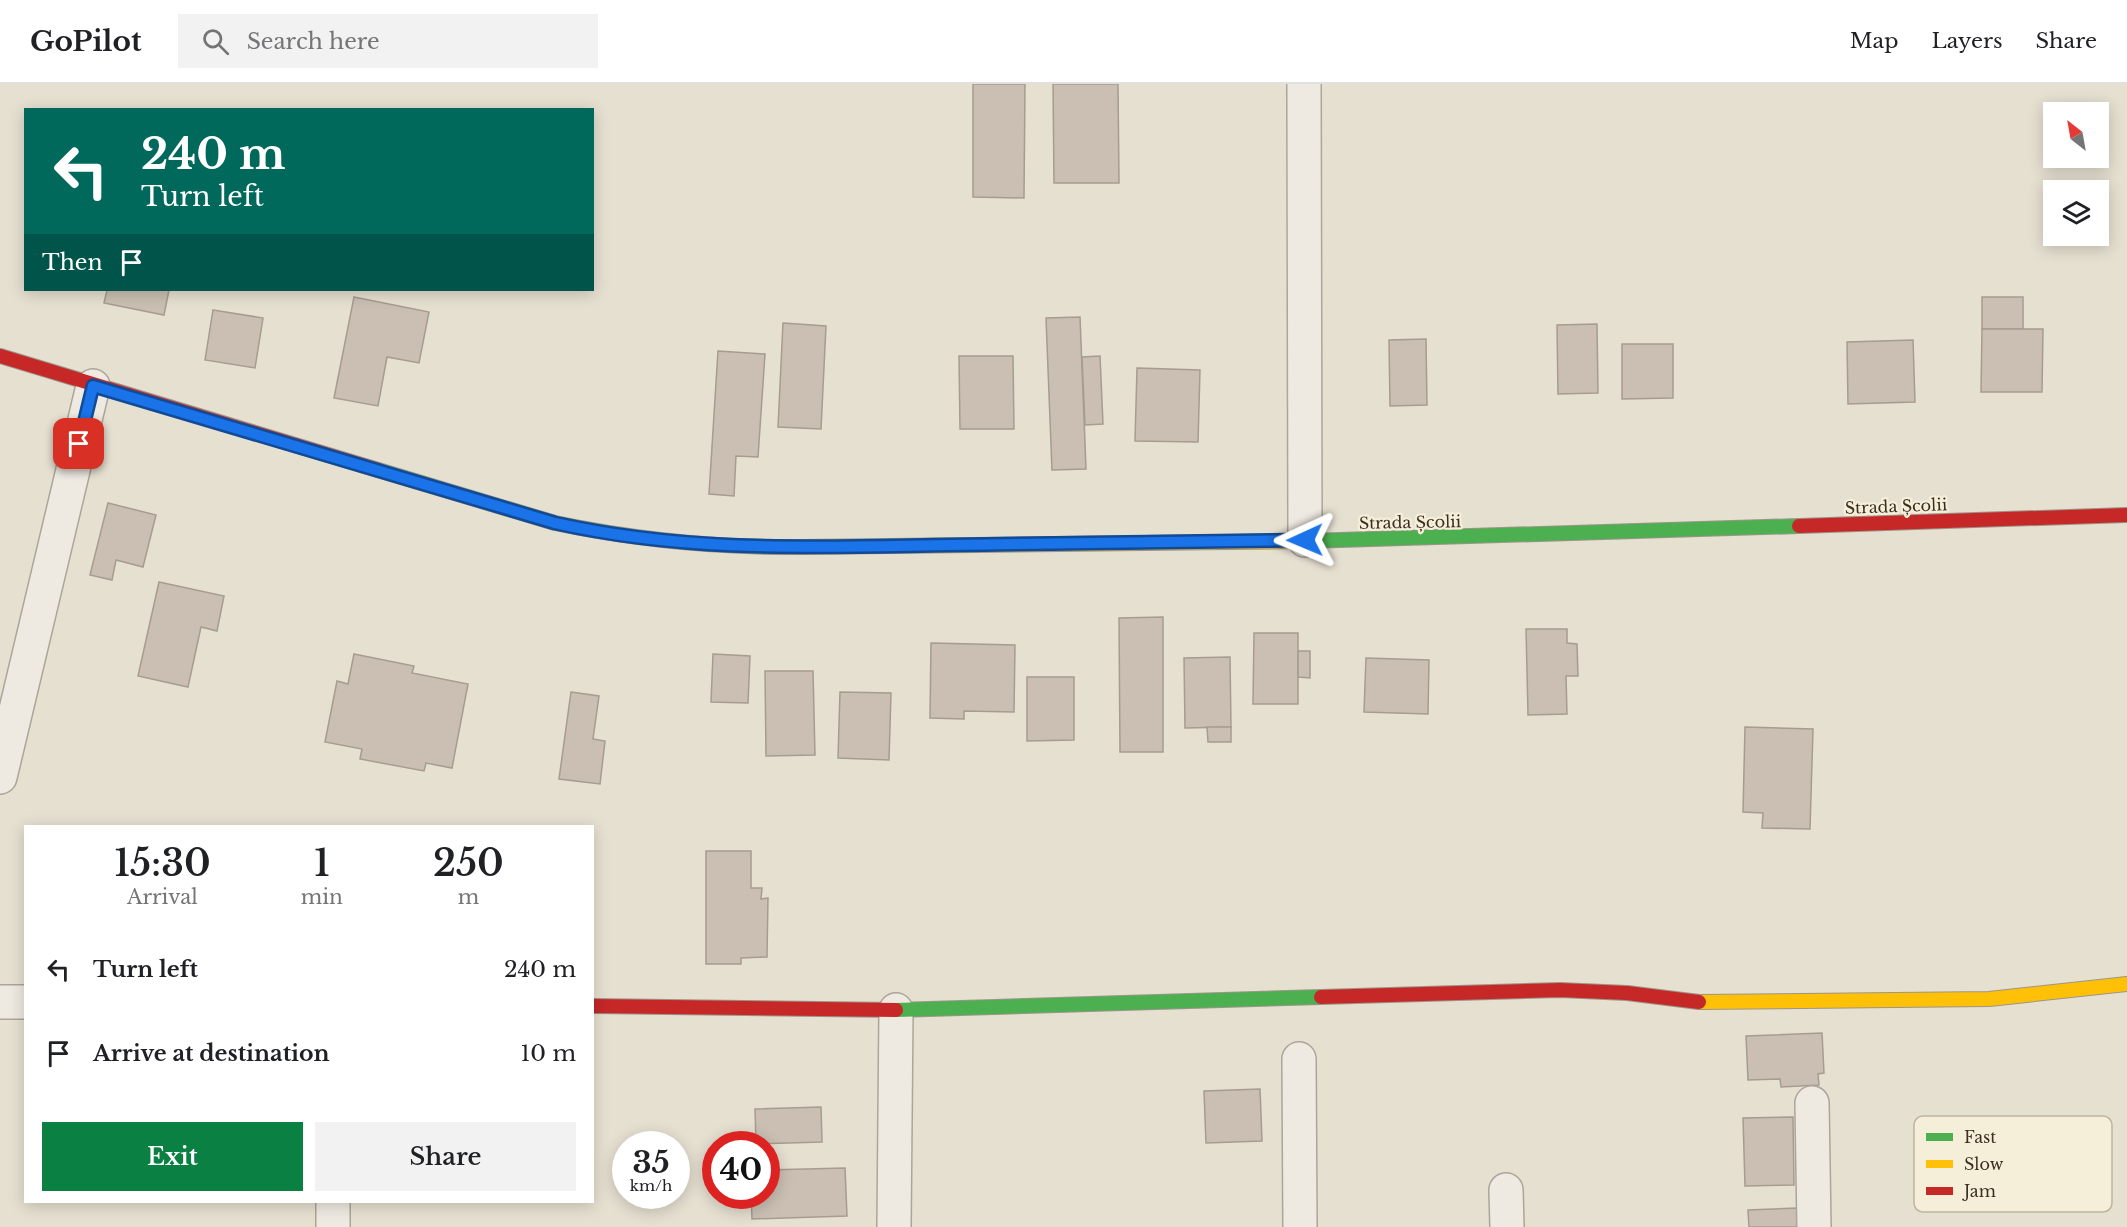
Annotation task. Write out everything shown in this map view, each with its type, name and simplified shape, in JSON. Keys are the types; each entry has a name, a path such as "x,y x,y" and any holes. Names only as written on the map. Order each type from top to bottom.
{"street":[{"path":"1304,84 1305,540"},
{"name":"Strada Școlii","path":"0,356 93,386 555,523 610,535 668,543 788,548 1400,540 2127,515"},
{"path":"0,777 93,386"},
{"path":"594,1006 896,1010 1560,990 1627,993 1703,1003 1989,999 2127,984"},
{"path":"0,1002 24,1002"},
{"path":"894,1227 896,1010"},
{"path":"1299,1059 1299,1227"},
{"path":"1812,1103 1814,1227"},
{"path":"1506,1190 1507,1227"},
{"path":"333,1203 333,1227"}],"building":[{"path":"973,84 1025,84 1024,198 973,197"},
{"path":"1053,84 1118,84 1119,183 1054,183"},
{"path":"107,291 169,291 164,315 104,303"},
{"path":"354,297 429,312 419,363 387,357 378,406 334,398"},
{"path":"1982,297 2023,297 2023,329 1982,329"},
{"path":"213,310 263,318 255,368 205,360"},
{"path":"1080,317 1086,469 1052,470 1046,318"},
{"path":"783,323 826,326 821,429 778,427"},
{"path":"1597,324 1598,393 1558,394 1557,325"},
{"path":"1982,329 2043,329 2042,392 1981,392"},
{"path":"1426,339 1427,405 1390,406 1389,340"},
{"path":"1913,340 1915,402 1848,404 1847,342"},
{"path":"1622,344 1673,344 1673,398 1622,399"},
{"path":"718,351 765,354 758,457 736,456 734,496 709,494"},
{"path":"959,356 1013,356 1014,429 960,429"},
{"path":"1100,356 1103,424 1085,425 1082,357"},
{"path":"1137,368 1200,370 1198,442 1135,441"},
{"path":"108,503 156,515 143,567 116,560 112,580 90,575"},
{"path":"159,582 224,596 217,631 201,627 188,687 138,676"},
{"path":"1163,617 1163,752 1120,752 1119,618"},
{"path":"1526,629 1567,629 1567,643 1577,644 1578,676 1566,676 1567,714 1528,715"},
{"path":"1254,633 1298,633 1298,704 1253,704"},
{"path":"931,643 1015,645 1014,712 964,711 964,719 930,718"},
{"path":"1298,651 1310,651 1310,678 1298,677"},
{"path":"354,654 414,666 412,673 468,684 452,768 426,763 424,771 360,759 362,749 325,742 337,681 348,684"},
{"path":"713,654 750,656 748,703 711,702"},
{"path":"1230,657 1231,727 1185,728 1184,658"},
{"path":"1366,658 1429,660 1428,714 1364,712"},
{"path":"765,671 813,671 815,755 766,756"},
{"path":"1027,677 1074,677 1074,740 1027,741"},
{"path":"571,692 599,696 593,739 605,741 600,784 559,779"},
{"path":"840,692 891,693 889,760 838,758"},
{"path":"1207,727 1231,727 1231,742 1208,742"},
{"path":"1745,727 1813,729 1810,829 1762,828 1763,813 1743,812"},
{"path":"706,851 751,851 751,888 762,888 761,899 768,898 767,957 741,958 741,964 706,964"},
{"path":"1822,1033 1824,1073 1818,1074 1819,1085 1781,1087 1780,1079 1748,1080 1746,1036"},
{"path":"1260,1089 1262,1141 1206,1143 1204,1091"},
{"path":"821,1107 822,1142 780,1143 780,1131 756,1131 755,1109"},
{"path":"1793,1117 1794,1185 1745,1186 1743,1118"},
{"path":"845,1168 847,1216 752,1219 752,1209 780,1209 780,1170"},
{"path":"1797,1208 1798,1227 1749,1227 1748,1210"}],"traffic: fast":[{"path":"378,470 555,523 586,529 709,544 802,547"},
{"path":"1307,541 1799,526"},
{"path":"896,1010 1321,997"}],"traffic: slow":[{"path":"802,547 1307,541"},
{"path":"1699,1002 1989,999 2127,984"}],"traffic: jam":[{"path":"0,356 378,470"},
{"path":"1799,526 2127,515"},
{"path":"1321,997 1560,990 1627,993 1699,1002"},
{"path":"594,1006 896,1010"}],"route":[{"path":"79,444 93,386 555,523 610,535 668,543 735,548 788,548 1305,540"}]}
